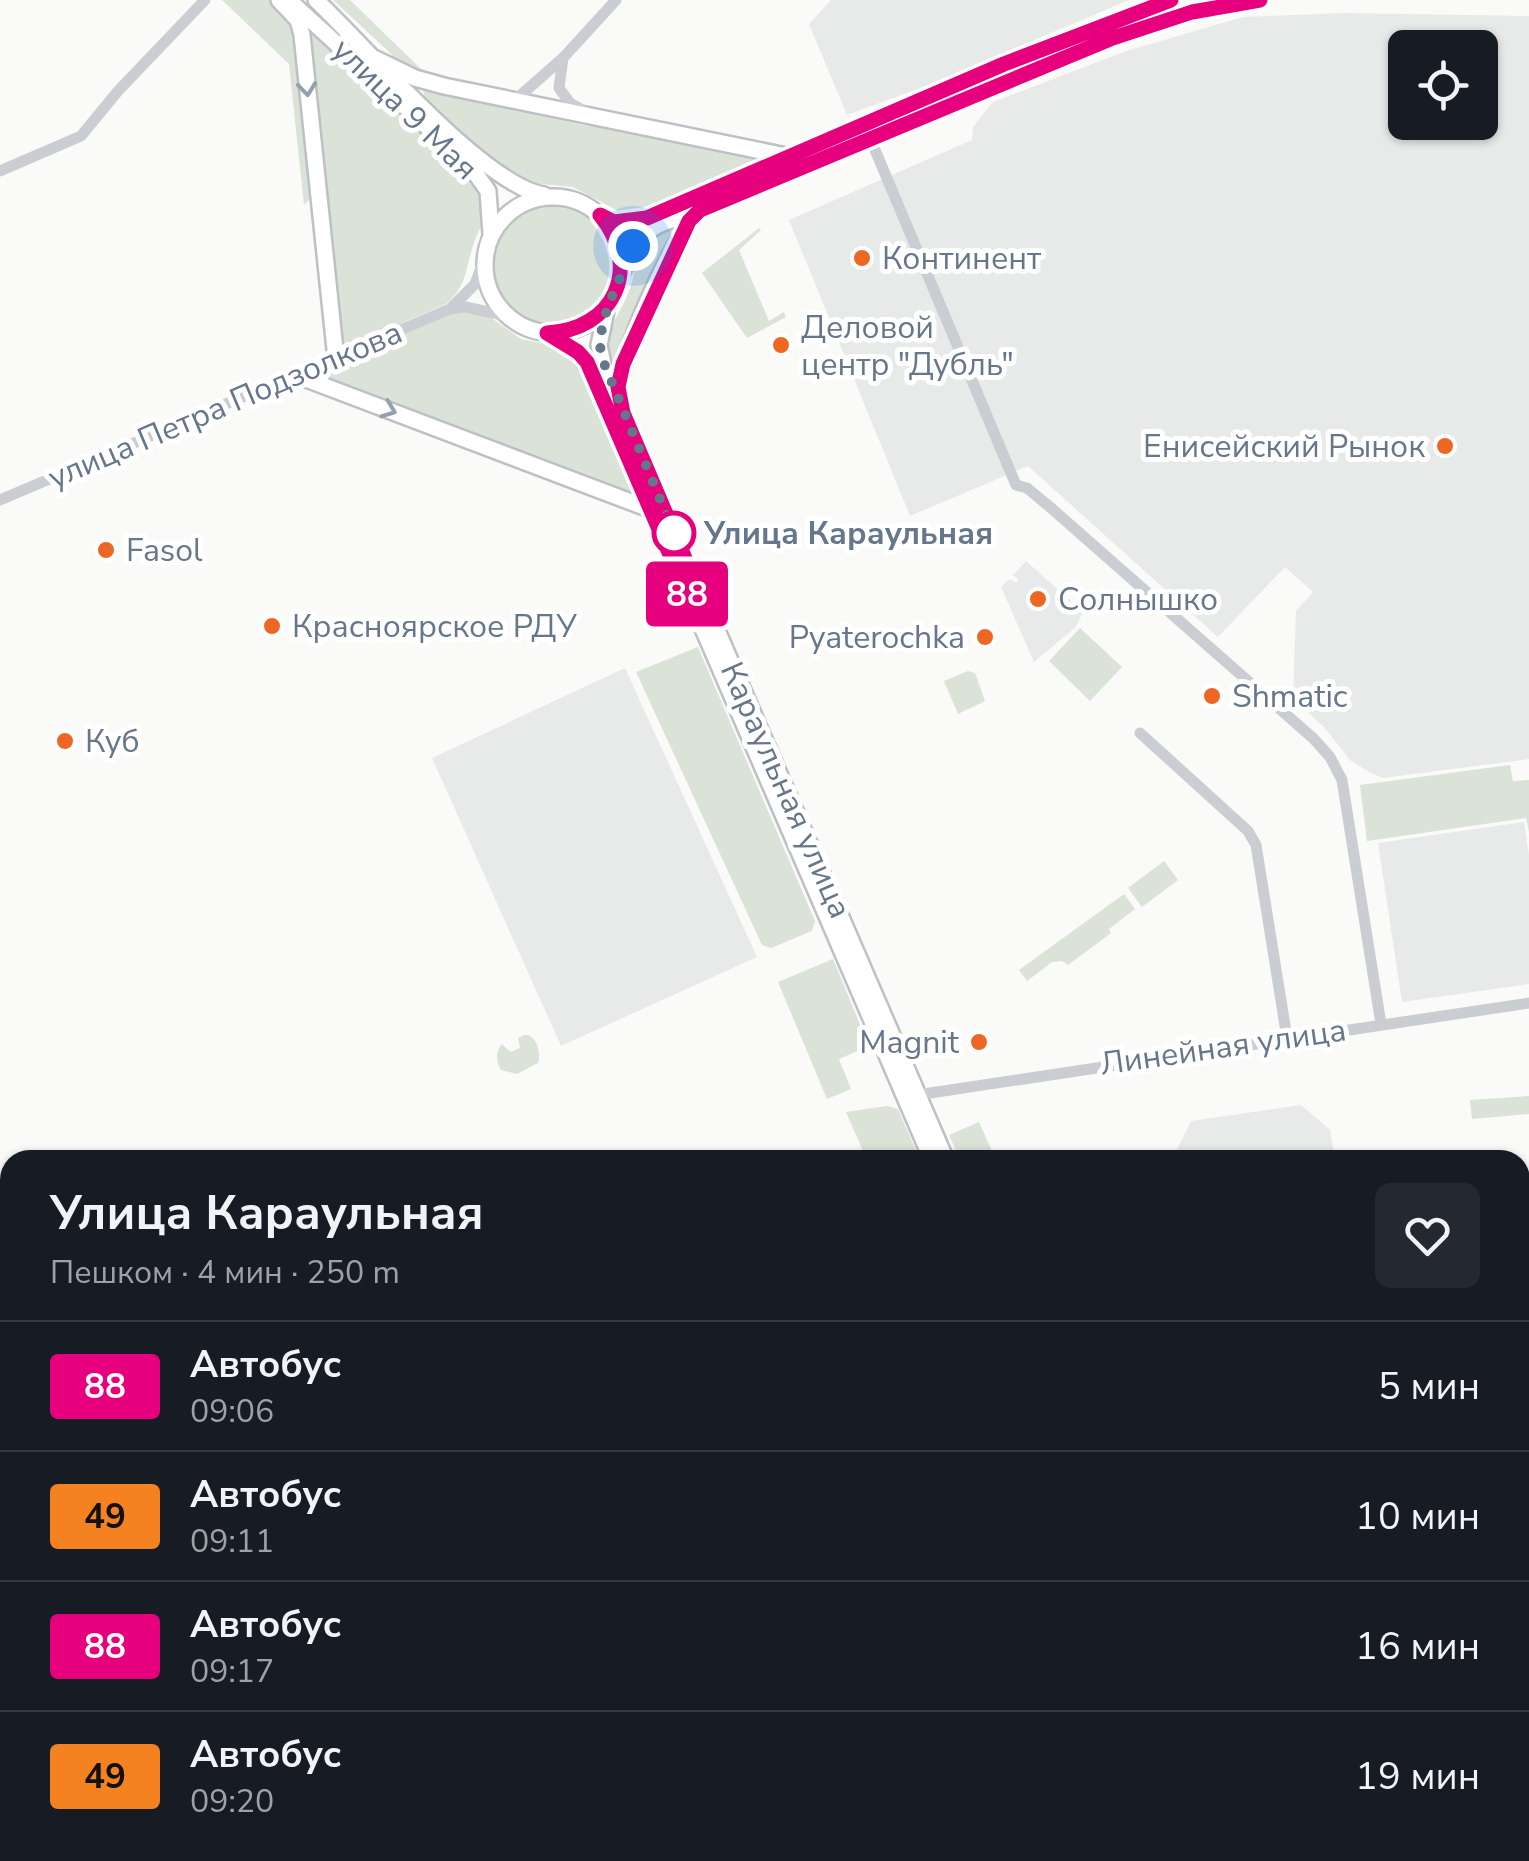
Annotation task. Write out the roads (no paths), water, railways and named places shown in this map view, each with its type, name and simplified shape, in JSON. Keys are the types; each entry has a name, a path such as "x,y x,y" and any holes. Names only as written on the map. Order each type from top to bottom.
{"main road":[{"path":"279,0 298,20 302,34 336,359"},
{"name":"улица 9 Мая","path":"289,0 471,167 488,192 491,234"},
{"name":"улица 9 Мая","path":"316,0 501,177 531,193 548,196"},
{"path":"1171,0 878,117 647,218 614,222 567,197 548,196 515,207 491,234 484,260 489,291 520,325 547,333 580,327 607,306 633,246 648,229 1110,39 1222,3 1260,0"},
{"path":"374,58 415,78 791,157"},
{"path":"623,413 618,387 623,364 682,232 700,210"},
{"path":"600,215 618,242 621,274"},
{"name":"Караульная улица","path":"607,306 601,356 912,1096 929,1150"},
{"name":"Караульная улица","path":"547,333 587,362 912,1096 941,1150"},
{"path":"298,376 652,510"}],"street":[{"path":"0,171 81,136 205,0"},
{"path":"514,101 563,58 616,0"},
{"path":"1137,12 1153,0"},
{"path":"563,58 559,78 564,96 576,108 606,119"},
{"path":"870,138 1016,484 1027,488 1330,757 1345,796 1380,1024"},
{"name":"улица Петра Подзолкова","path":"0,500 450,308 475,284 484,260"},
{"path":"450,308 466,307 508,316"},
{"path":"1140,733 1248,831 1256,845 1287,1038"},
{"name":"Линейная улица","path":"912,1096 1529,1003"}],"place":[{"name":"Континент","path":"862,258"},
{"name":"Деловой центр \"Дубль\"","path":"781,345"},
{"name":"Енисейский Рынок","path":"1445,446"},
{"name":"Улица Караульная","path":"674,533"},
{"name":"Fasol","path":"106,550"},
{"name":"Солнышко","path":"1038,599"},
{"name":"Красноярское РДУ","path":"272,626"},
{"name":"Pyaterochka","path":"985,637"},
{"name":"Shmatic","path":"1212,696"},
{"name":"Куб","path":"65,741"},
{"name":"Magnit","path":"979,1042"}]}
